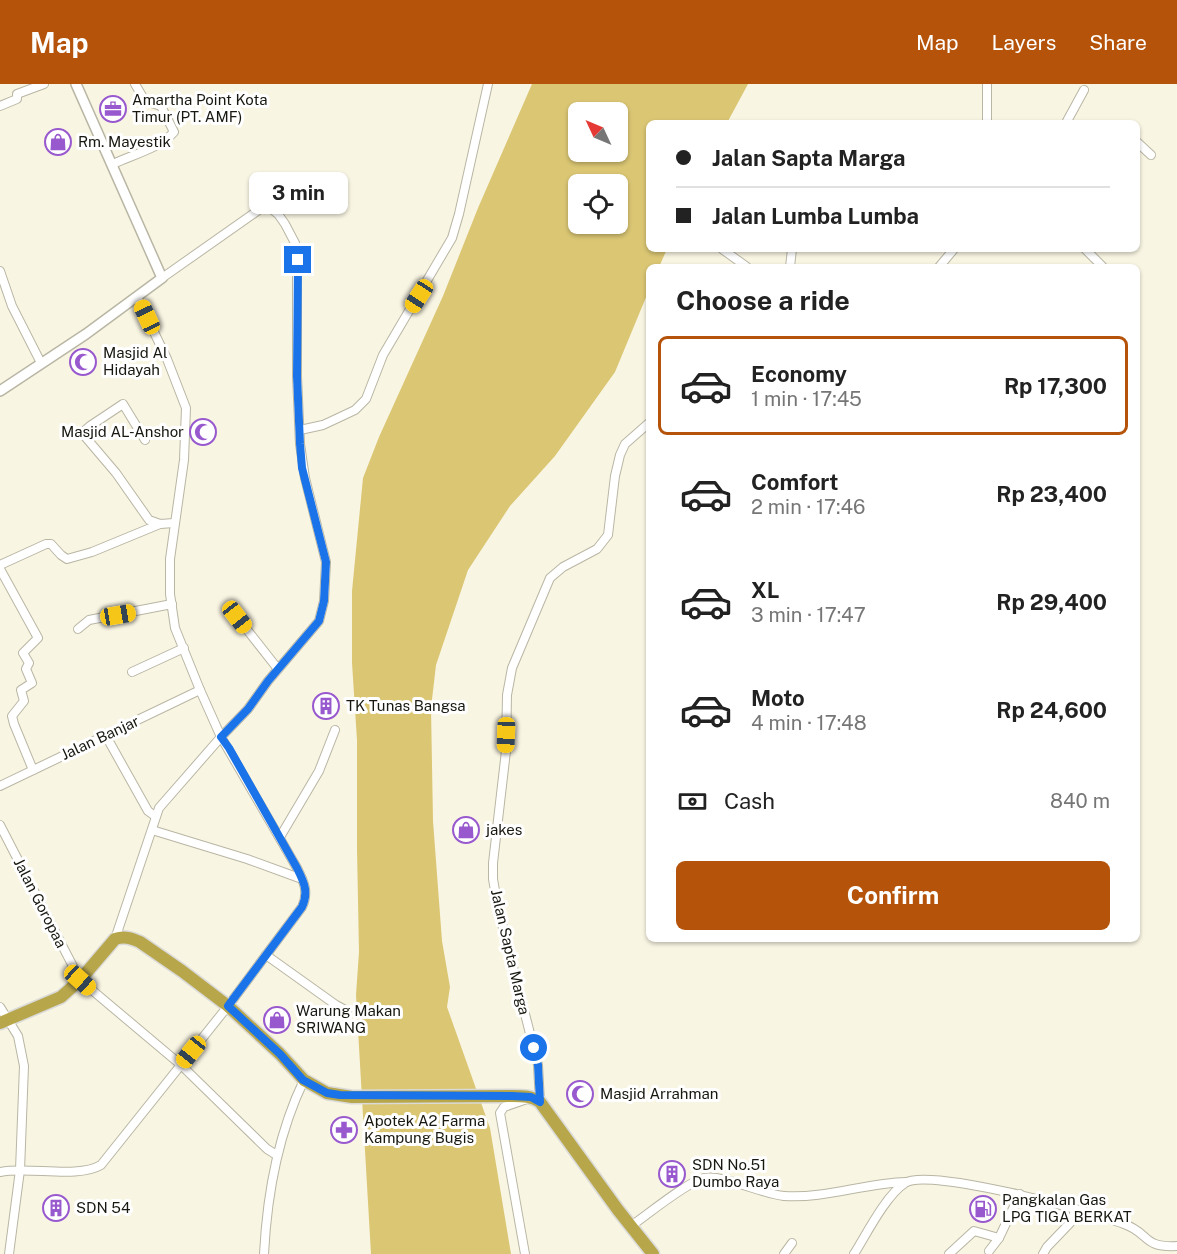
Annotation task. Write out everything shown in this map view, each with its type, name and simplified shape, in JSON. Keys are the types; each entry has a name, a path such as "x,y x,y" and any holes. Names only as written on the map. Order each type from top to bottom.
{"highway":[{"path":"4,1022 51,1002 80,980 115,939 125,937 140,942 228,1006 280,1054 303,1080 327,1093 352,1097 512,1096 536,1100 653,1254"}],"street":[{"path":"0,106 17,99 17,94 44,84"},
{"path":"76,84 162,278"},
{"path":"112,164 152,147 174,132 161,106 145,101 135,84"},
{"path":"300,430 322,425 338,418 355,410 366,399 382,355 452,238 488,84"},
{"path":"987,84 987,120"},
{"path":"1068,120 1084,90"},
{"path":"1140,145 1151,155"},
{"path":"0,391 137,297 260,208 269,207 278,214 295,243 298,260 297,376 302,468 326,562 324,601 319,621 248,709 159,808 115,939"},
{"path":"726,252 743,264"},
{"path":"942,264 952,252"},
{"path":"1088,252 1100,264"},
{"path":"0,271 12,306 41,363"},
{"path":"0,1172 88,1170 101,1164 228,1006 302,907 306,894 302,879 280,837 221,737 176,628 172,604 170,559 184,460 186,408 167,359 137,297"},
{"path":"145,440 123,404 82,433 116,473 147,517 160,524"},
{"name":"Jalan Sapta Marga","path":"536,1100 536,1056 500,916 493,879 506,752 510,675 535,609 550,578 563,567 597,549 608,536 615,476 620,455 625,444 646,426"},
{"path":"33,770 12,716 24,701 21,690 32,683 26,669 29,663 23,653 38,639 0,567 46,544 51,544 68,559 92,552 160,524 174,523"},
{"path":"78,629 89,620 172,604"},
{"path":"237,617 278,669"},
{"path":"132,672 184,648"},
{"name":"Jalan Banjar","path":"0,786 200,690"},
{"path":"280,837 319,771 335,730"},
{"path":"106,736 148,812 155,816"},
{"name":"Jalan Goropaa","path":"0,825 80,980"},
{"path":"152,830 247,859 302,879"},
{"path":"266,955 347,1011"},
{"path":"80,980 181,1065 267,1149 275,1154 278,1152"},
{"path":"0,1007 4,1022 16,1030 21,1043 24,1066 20,1170 9,1254"},
{"path":"264,1254 278,1152 303,1080"},
{"path":"525,1254 500,1113 504,1107 536,1100"},
{"path":"631,1226 693,1183 707,1177 777,1195 798,1196 887,1182 936,1181 1020,1194 1076,1209 1126,1224 1155,1245 1177,1246"},
{"path":"854,1254 873,1223 906,1182"},
{"path":"989,1251 999,1238 1020,1194"},
{"path":"1043,1254 1070,1223 1076,1209"},
{"path":"949,1254 974,1231 999,1238"},
{"path":"784,1254 792,1243"}],"shaded area":[{"path":"532,84 748,84 729,120 646,120 646,252 666,252 660,264 646,264 646,297 615,372 555,456 510,506 468,570 436,665 431,708 433,821 442,941 450,987 447,1007 490,1128 511,1254 371,1254 356,995 359,952 357,740 352,663 352,591 363,478 379,437 443,296"}],"place":[{"name":"Amartha Point Kota Timur (PT. AMF)","path":"113,109"},
{"name":"Rm. Mayestik","path":"58,142"},
{"name":"Masjid Al Hidayah","path":"83,362"},
{"name":"Masjid AL-Anshor","path":"203,432"},
{"name":"TK Tunas Bangsa","path":"326,706"},
{"name":"jakes","path":"466,830"},
{"name":"Warung Makan SRIWANG","path":"277,1020"},
{"name":"Masjid Arrahman","path":"580,1094"},
{"name":"Apotek A2 Farma Kampung Bugis","path":"344,1130"},
{"name":"SDN No.51 Dumbo Raya","path":"672,1174"},
{"name":"SDN 54","path":"56,1208"},
{"name":"Pangkalan Gas LPG TIGA BERKAT","path":"983,1209"}],"route":[{"path":"298,260 296,298 300,444 302,468 326,562 324,601 319,621 261,689 248,709 221,737 297,868 306,887 306,894 302,907 228,1006 280,1054 303,1080 327,1093 352,1097 512,1096 531,1097 540,1102 538,1065 534,1048"}]}
